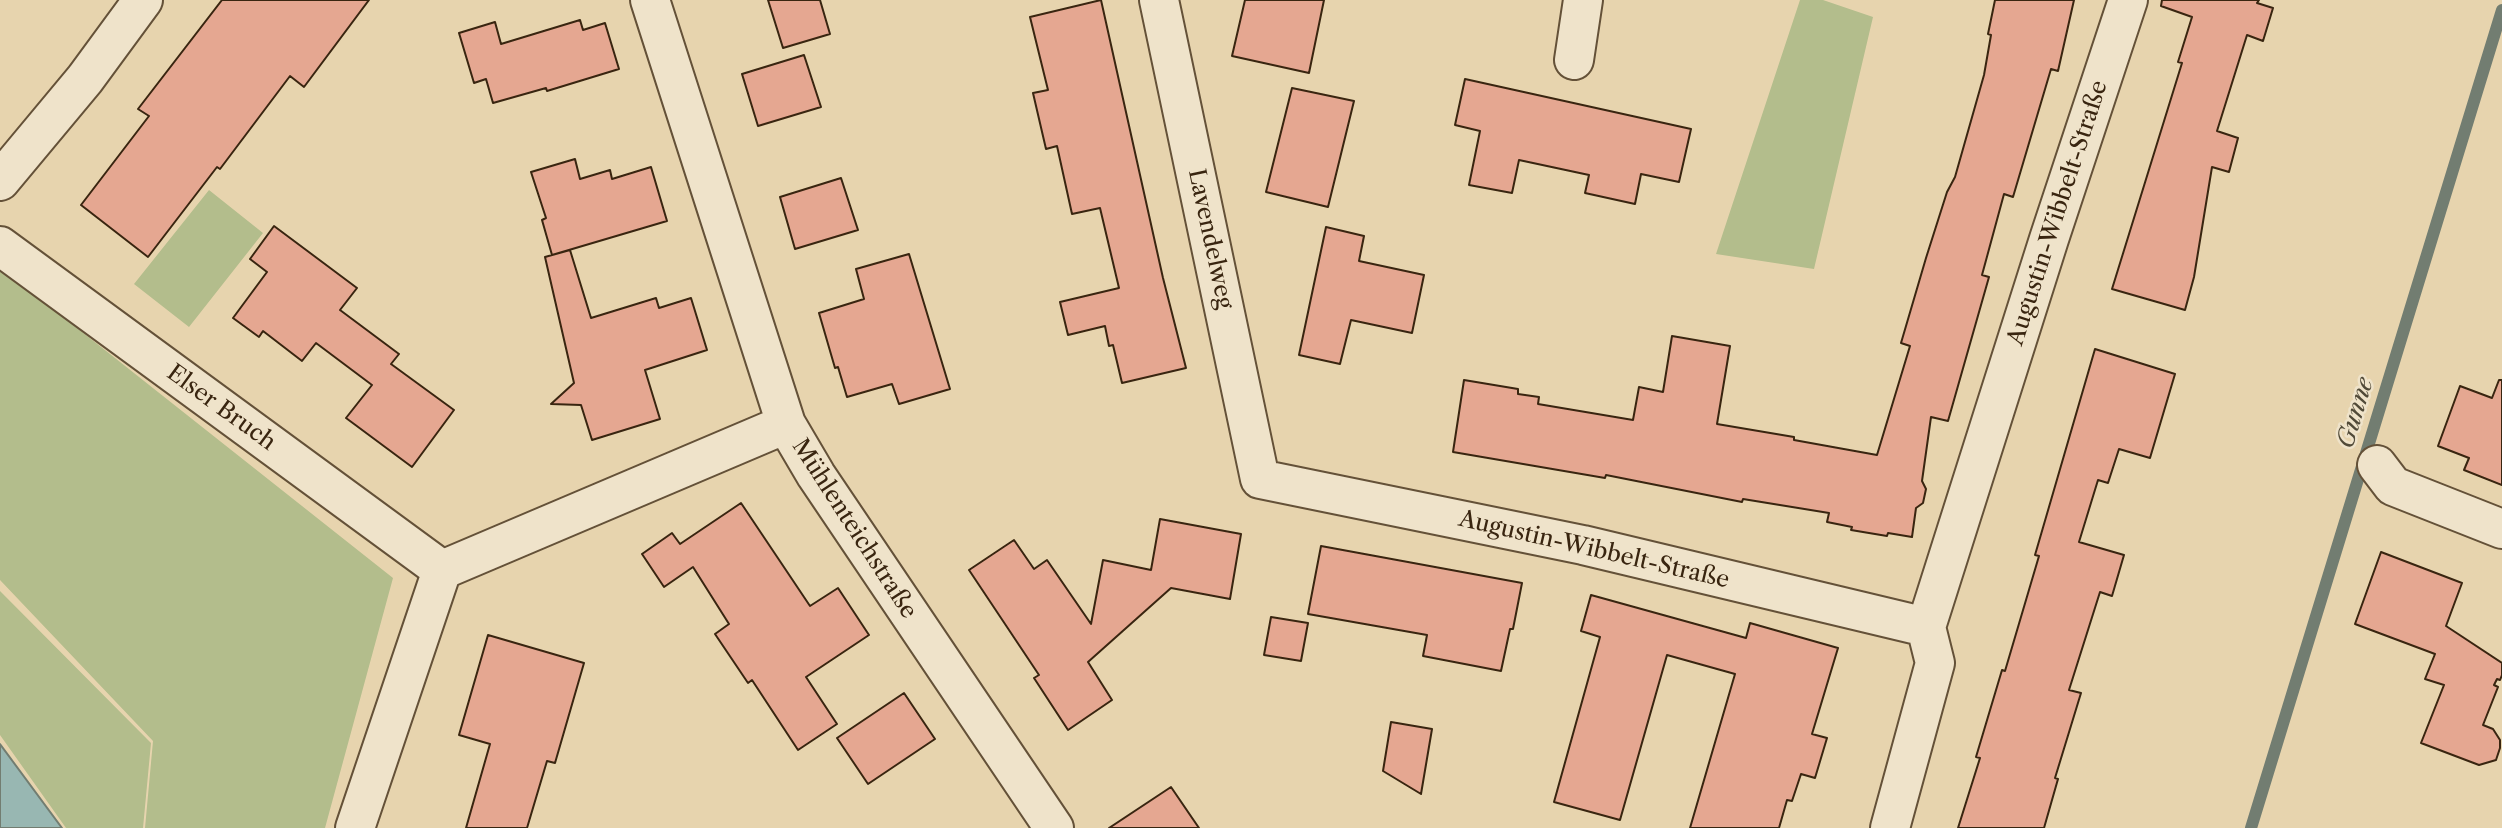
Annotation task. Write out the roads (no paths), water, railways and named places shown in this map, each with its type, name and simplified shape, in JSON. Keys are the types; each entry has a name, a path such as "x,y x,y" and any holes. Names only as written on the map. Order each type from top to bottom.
{"street":[{"path":"0,181 85,79 143,0"},
{"name":"Mühlenteichstraße","path":"650,0 786,424 823,486 1054,828"},
{"name":"Lavendelweg","path":"1159,0 1260,479"},
{"path":"1574,60 1583,0"},
{"name":"Augustin-Wibbelt-Straße","path":"1260,479 1583,545 1926,627 2128,0"},
{"name":"Elser Bruch","path":"0,246 442,570"},
{"path":"355,828 442,570 786,424"},
{"path":"2377,465 2393,486 2502,529"},
{"path":"1890,828 1935,663 1926,627"}],"water":[{"path":"0,744 62,828 0,828"}],"waterway":[{"name":"Gunne","path":"2251,828 2502,10"}]}
